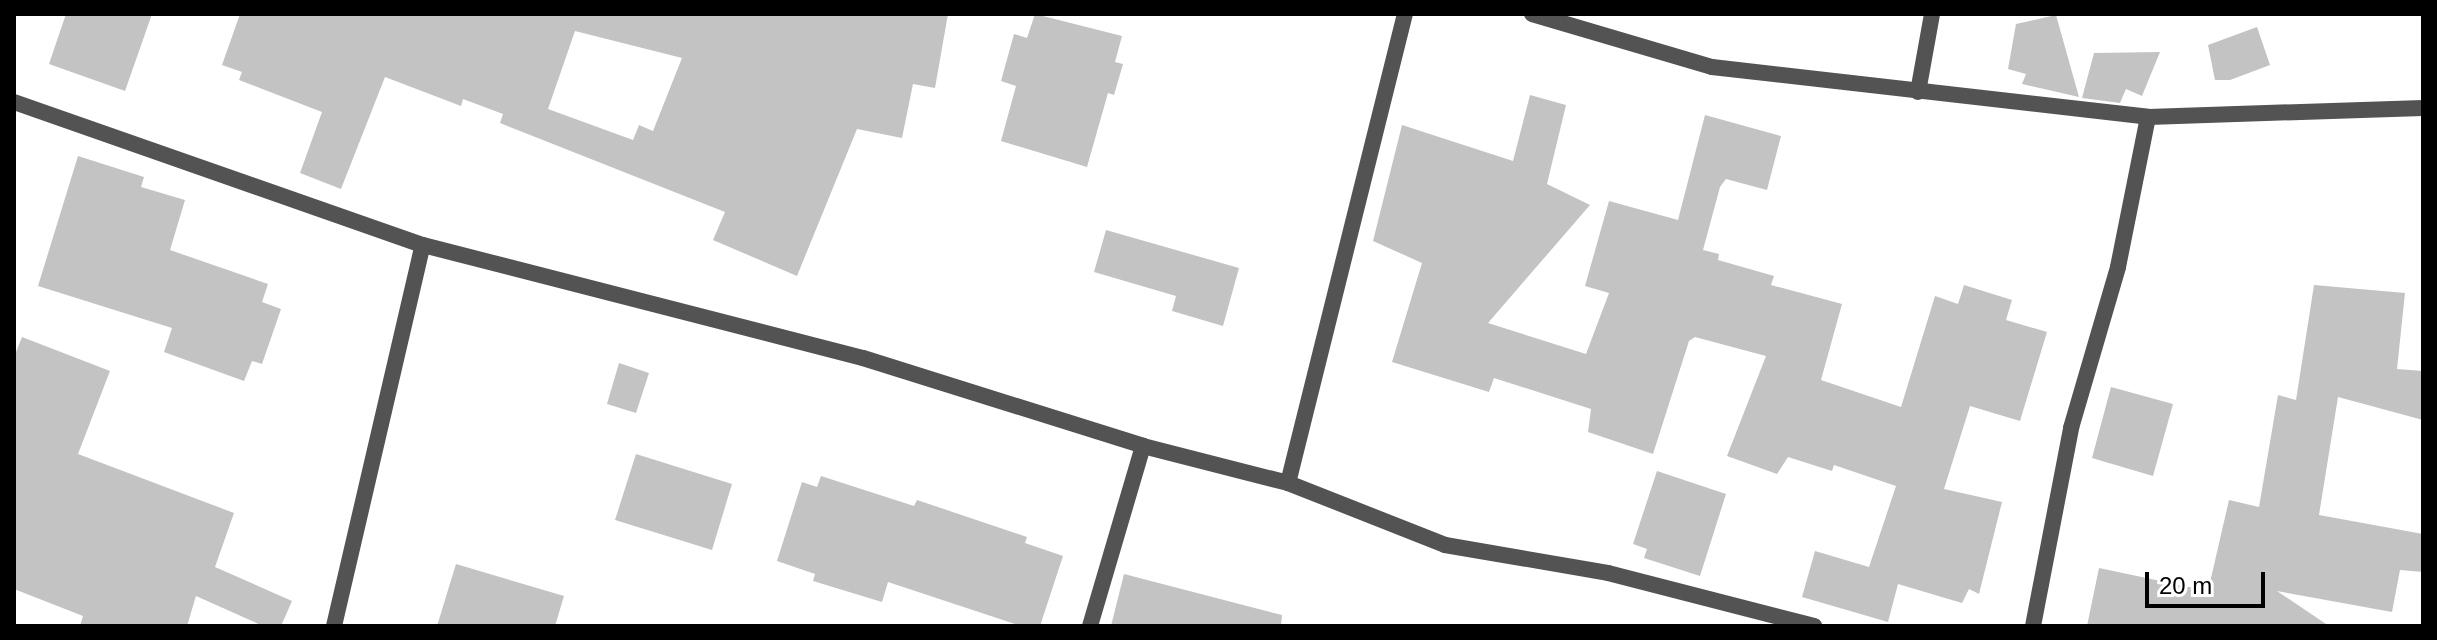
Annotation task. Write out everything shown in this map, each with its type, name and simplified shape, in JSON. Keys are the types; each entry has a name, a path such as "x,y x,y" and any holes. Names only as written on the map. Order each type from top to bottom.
{"street":[{"path":"1288,483 1405,14"},
{"path":"1532,14 1712,67 2148,117 2423,108"},
{"path":"1918,92 1932,14"},
{"path":"14,102 423,245 863,358 1143,446 1288,483 1445,545 1608,573 1814,626"},
{"path":"2033,626 2071,428 2118,267 2148,117"},
{"path":"334,626 423,245"},
{"path":"1090,626 1143,446"}],"building":[{"path":"66,14 152,14 125,91 49,64"},
{"path":"240,14 948,14 935,88 913,84 902,138 857,129 797,276 713,240 725,212 500,123 503,114 463,99 461,106 385,77 341,189 300,173 322,112 239,80 242,72 222,65","holes":["575,31 682,58 653,131 639,125 633,140 548,109"]},
{"path":"1035,14 1122,36 1115,62 1123,64 1114,95 1108,93 1087,167 1001,141 1016,86 1001,81 1014,34 1027,38"},
{"path":"2056,15 2079,97 2022,84 2026,74 2008,69 2016,24"},
{"path":"2257,27 2270,65 2230,80 2215,80 2208,45"},
{"path":"2160,52 2142,96 2126,89 2120,103 2082,98 2094,53"},
{"path":"1530,95 1566,105 1547,184 1590,205 1488,323 1586,354 1609,293 1585,286 1609,201 1678,220 1705,115 1781,136 1767,190 1726,179 1720,187 1703,250 1719,254 1718,260 1774,276 1771,285 1842,304 1821,380 1901,407 1935,296 1958,304 1964,285 2012,300 2006,320 2047,332 2020,421 1970,406 1944,489 2002,502 1979,594 1969,589 1962,603 1898,584 1888,622 1802,597 1815,551 1869,567 1896,486 1834,465 1832,471 1788,457 1777,474 1727,456 1766,356 1695,337 1689,341 1653,454 1588,432 1591,409 1494,378 1489,392 1392,362 1422,263 1373,241 1402,125 1513,161"},
{"path":"78,156 144,177 141,187 185,200 170,250 268,284 262,302 281,309 262,364 252,361 244,381 164,352 172,328 38,286"},
{"path":"1106,230 1239,268 1223,326 1172,311 1176,296 1094,272"},
{"path":"2314,285 2405,293 2397,369 2423,371 2423,420 2338,397 2319,515 2423,534 2423,572 2400,570 2392,612 2277,591 2329,626 2087,626 2099,568 2208,591 2229,500 2259,507 2278,395 2296,400"},
{"path":"22,337 110,371 78,454 234,513 215,567 292,601 281,626 263,626 196,596 187,626 80,626 83,616 14,589 14,357"},
{"path":"619,363 649,373 636,413 607,404"},
{"path":"2111,387 2173,404 2153,476 2092,458"},
{"path":"636,454 732,484 712,550 615,520"},
{"path":"1657,471 1726,494 1700,576 1644,558 1647,549 1633,544"},
{"path":"821,476 914,506 917,500 1027,537 1025,543 1063,556 1040,626 1021,626 888,582 882,602 813,581 815,574 777,561 802,482 817,487"},
{"path":"456,564 564,596 555,626 437,626"},
{"path":"1124,574 1282,615 1281,626 1111,626"}]}
